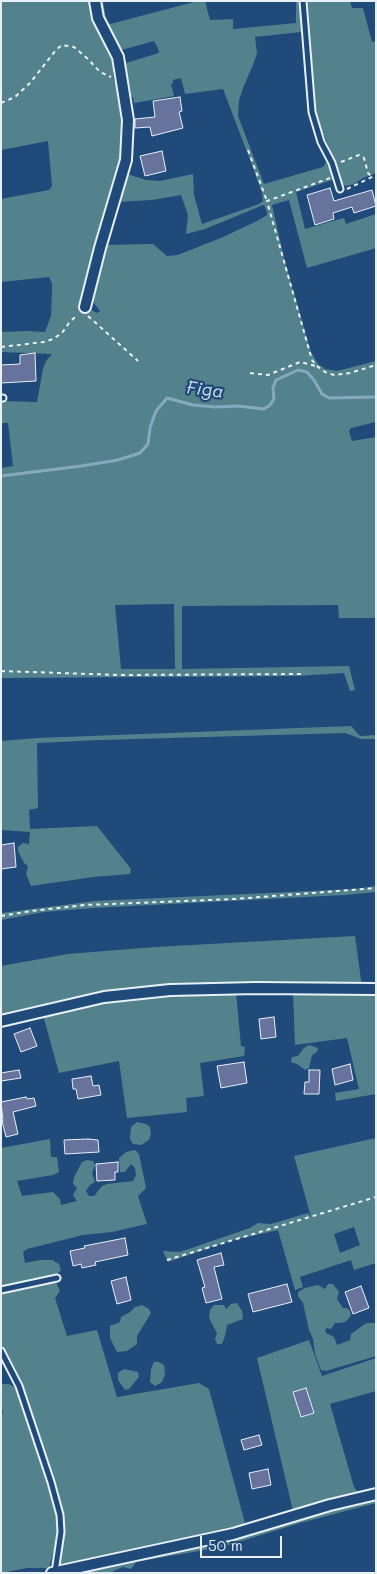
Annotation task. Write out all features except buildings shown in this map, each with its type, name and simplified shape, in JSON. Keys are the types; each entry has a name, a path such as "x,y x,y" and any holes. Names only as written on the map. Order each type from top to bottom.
{"street":[{"path":"85,308 100,248 126,160 128,120 118,56 98,18 95,1"},
{"path":"1,1021 104,997 170,990 256,988 376,989"},
{"path":"53,1573 233,1534 330,1505 376,1494"}],"lane":[{"path":"303,1 312,112 321,142 333,165 340,189"},
{"path":"1,1290 57,1278"},
{"path":"1,1351 19,1386 60,1515 61,1532 53,1573"}],"path":[{"path":"1,103 15,97 30,83 56,50 62,46 74,47 100,72 122,81"},
{"path":"248,150 267,201 312,360 325,372 334,375 350,373 376,365"},
{"path":"333,165 359,155 364,158 368,173 371,176"},
{"path":"340,189 349,189 376,175"},
{"path":"267,201 337,176"},
{"path":"1,347 44,342 53,339 62,334 69,323 85,308"},
{"path":"85,308 86,314 90,319 138,361"},
{"path":"250,373 268,375 300,362 318,367"},
{"path":"1,671 120,675 305,674"},
{"path":"1,916 85,905 235,899 376,888"},
{"path":"167,1260 376,1197"}],"green space":[{"path":"1,1 91,1 94,14 116,64 113,74 114,81 119,83 122,97 122,155 81,305 97,313 100,311 90,298 104,245 153,244 167,256 178,255 257,221 267,215 267,212 264,205 205,229 186,234 188,215 181,195 152,200 116,202 124,173 146,180 160,181 193,174 194,195 202,224 263,201 262,193 223,89 185,94 181,78 173,80 171,84 174,96 134,103 133,97 129,96 128,93 124,68 99,16 96,1 103,1 106,19 110,24 198,1 205,1 210,20 233,19 233,29 296,23 296,1 300,1 301,32 255,37 257,53 239,100 238,116 264,184 323,167 327,161 325,150 335,179 296,192 305,229 344,218 346,224 376,214 376,248 307,268 289,200 272,205 284,258 311,352 318,364 325,369 337,371 376,361 376,422 351,428 349,431 352,441 376,437 376,618 339,618 338,605 182,606 182,669 349,666 355,690 350,691 344,673 296,676 1,678 1,468 13,466 8,423 1,423 1,401 37,402 43,369 46,361 52,354 1,352 1,332 45,332 51,316 52,283 49,277 1,282 1,199 49,190 52,186 48,141 1,150","holes":["154,41 159,53 126,63 121,50","174,604 175,669 121,669 115,605"]},
{"path":"305,1 350,1 352,8 363,8 372,42 376,41 376,173 346,186 342,184 314,106"},
{"path":"351,726 360,736 376,735 376,739 361,739 345,733 37,743 38,808 29,810 30,829 97,826 131,869 130,874 31,886 26,874 28,866 24,863 18,851 18,847 23,843 29,844 30,832 1,830 1,741"},
{"path":"376,886 376,892 344,895 93,908 44,912 1,920 1,913 95,901 355,889"},
{"path":"355,936 362,987 171,988 1,1018 1,966 68,954 155,947"},
{"path":"236,992 241,1046 245,1047 244,1056 200,1063 204,1096 186,1098 187,1112 127,1118 119,1061 59,1073 43,1015 108,1000 156,994"},
{"path":"293,992 376,992 376,1094 336,1101 335,1093 359,1089 347,1038 295,1045"},
{"path":"309,1045 318,1048 317,1052 312,1055 309,1068 305,1070 291,1062 292,1057 298,1056"},
{"path":"137,1122 150,1127 151,1134 149,1140 141,1145 133,1144 130,1139 131,1127"},
{"path":"376,1138 376,1263 354,1270 351,1260 300,1277 303,1287 295,1290 278,1230 230,1241 168,1262 163,1251 180,1252 250,1228 258,1223 271,1224 308,1213 311,1217 294,1156","holes":["354,1227 360,1245 340,1253 334,1234"]},
{"path":"50,1139 51,1157 57,1157 59,1172 53,1175 17,1181 22,1196 53,1192 60,1199 61,1205 77,1201 73,1195 77,1188 73,1184 74,1177 82,1162 87,1160 93,1161 95,1165 92,1173 95,1182 86,1191 89,1196 94,1196 102,1186 107,1184 133,1181 136,1175 135,1168 131,1164 125,1172 120,1172 119,1158 126,1152 135,1150 139,1154 146,1188 138,1196 147,1224 112,1232 83,1235 27,1249 23,1252 25,1263 52,1260 59,1264 61,1270 56,1275 1,1286 1,1148"},
{"path":"56,1282 60,1291 55,1298 67,1336 97,1330 117,1397 199,1383 209,1389 246,1527 62,1567 59,1566 63,1538 63,1521 58,1494 32,1413 15,1368 1,1346 1,1293 11,1289"},
{"path":"328,1284 333,1284 339,1292 337,1299 343,1308 347,1308 351,1314 345,1322 335,1323 331,1329 327,1328 325,1330 326,1333 334,1337 337,1345 350,1340 351,1334 365,1324 376,1323 376,1356 326,1371 321,1370 315,1354 313,1339 298,1292 318,1285 325,1289"},
{"path":"237,1303 242,1311 243,1319 227,1325 222,1344 217,1344 215,1339 217,1333 209,1318 210,1310 214,1305 224,1305 226,1309 231,1304"},
{"path":"142,1305 149,1309 151,1313 137,1336 137,1344 127,1351 117,1352 110,1338 110,1326 120,1322 121,1317 135,1307"},
{"path":"309,1340 322,1376 376,1358 376,1391 330,1404 354,1487 358,1493 293,1511 257,1358"},
{"path":"154,1362 164,1365 165,1374 162,1382 155,1386 150,1382 151,1369"},
{"path":"124,1369 138,1372 139,1377 129,1389 125,1390 118,1380 118,1373"},
{"path":"1,1384 9,1384 16,1388 51,1494 58,1523 57,1539 49,1568 27,1568 1,1573 1,1414 3,1413"},
{"path":"376,1497 376,1503 300,1523 222,1547 136,1562 131,1569 123,1567 111,1573 51,1573"}],"waterway":[{"name":"Figa","path":"1,476 118,460 140,453 148,444 150,428 156,411 167,398 193,405 215,407 238,406 264,409 274,399 273,388 276,380 298,370 307,372 322,394 329,398 376,397"}]}
